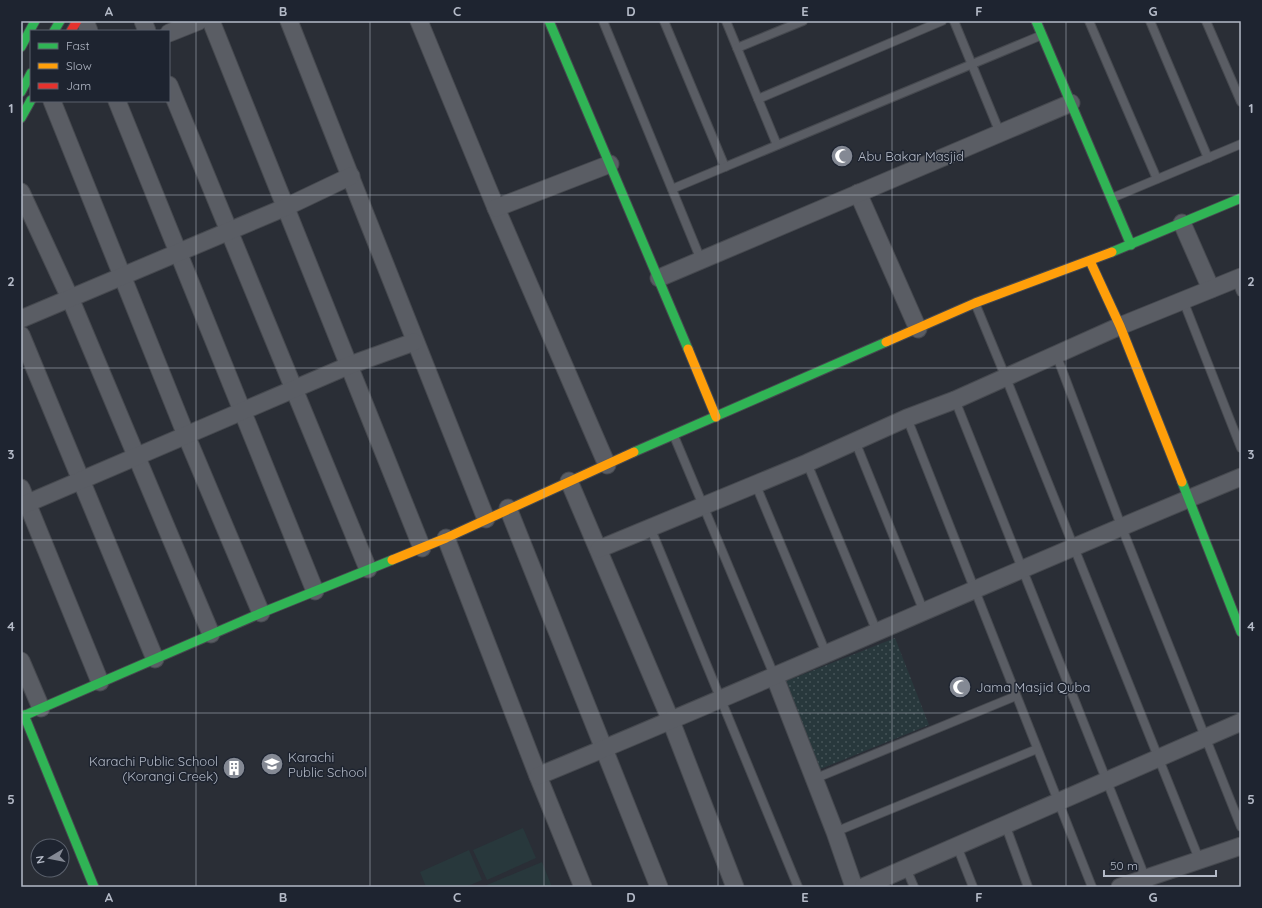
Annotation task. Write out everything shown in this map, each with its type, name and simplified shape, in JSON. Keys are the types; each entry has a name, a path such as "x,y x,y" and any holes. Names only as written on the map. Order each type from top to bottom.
{"street":[{"path":"30,30 35,21"},
{"path":"55,30 60,21"},
{"path":"72,30 77,21"},
{"path":"170,33 199,21"},
{"path":"211,21 422,548"},
{"path":"289,21 351,176 414,342 486,519"},
{"path":"419,21 496,208 607,464"},
{"path":"549,21 659,278 716,417"},
{"path":"1036,21 1131,245"},
{"path":"21,47 30,30"},
{"path":"21,92 30,75"},
{"path":"170,88 368,569"},
{"path":"21,118 30,102"},
{"path":"52,102 186,435 261,613"},
{"path":"117,102 315,591"},
{"path":"659,278 1071,103"},
{"path":"496,208 610,164"},
{"path":"21,318 286,207 351,176"},
{"path":"21,192 70,298 211,634"},
{"path":"858,193 918,329"},
{"path":"94,887 22,716 261,613 446,538 508,508 607,464 975,304 1131,245 1241,198"},
{"path":"1182,223 1211,289"},
{"path":"1090,261 1120,326 1241,632"},
{"path":"599,549 755,483 807,463 907,418 955,400 1120,326 1211,289 1239,283"},
{"path":"21,335 155,659"},
{"path":"24,505 350,365 414,342"},
{"path":"538,776 671,721 774,675 1188,499 1241,478"},
{"path":"569,481 671,721 735,887"},
{"path":"21,488 24,505 100,682"},
{"path":"508,508 659,887"},
{"path":"446,538 538,776 583,887"},
{"path":"21,661 41,708"},
{"path":"774,675 835,832 854,887"},
{"path":"863,887 1241,722"},
{"path":"1120,887 1147,882 1199,859 1241,846"}],"lane":[{"path":"603,21 701,260"},
{"path":"664,21 725,167"},
{"path":"726,21 777,145"},
{"path":"737,48 803,21"},
{"path":"758,99 942,21"},
{"path":"954,21 1000,133"},
{"path":"1090,21 1157,179"},
{"path":"1150,21 1208,158"},
{"path":"1206,21 1241,102"},
{"path":"672,189 1042,35"},
{"path":"1111,198 1241,144"},
{"path":"1183,300 1241,448"},
{"path":"975,304 1199,859"},
{"path":"1056,354 1122,528 1241,827"},
{"path":"955,400 1147,882"},
{"path":"907,418 1092,887"},
{"path":"674,436 774,675"},
{"path":"855,441 924,612"},
{"path":"807,463 877,632"},
{"path":"755,483 826,653"},
{"path":"650,527 798,887"},
{"path":"814,779 1016,696"},
{"path":"835,832 1037,749"},
{"path":"1005,824 1028,887"},
{"path":"957,846 972,887"},
{"path":"906,868 914,887"}],"shaded area":[{"path":"895,638 929,725 818,770 784,682"},
{"path":"523,828 536,858 487,880 473,850"},
{"path":"469,850 482,880 466,887 426,887 420,872"},
{"path":"542,862 552,887 482,887"}],"traffic: fast":[{"path":"30,30 35,21"},
{"path":"55,30 60,21"},
{"path":"549,21 688,349"},
{"path":"1036,21 1131,245"},
{"path":"21,47 30,30"},
{"path":"21,92 30,75"},
{"path":"21,118 30,102"},
{"path":"1112,252 1241,198"},
{"path":"634,452 886,342"},
{"path":"1182,482 1241,632"},
{"path":"21,717 261,613 392,560"},
{"path":"24,715 94,887"}],"traffic: slow":[{"path":"886,342 975,303 1112,252"},
{"path":"1090,261 1120,326 1182,482"},
{"path":"688,349 716,417"},
{"path":"392,560 446,538 634,452"}],"traffic: jam":[{"path":"72,30 77,21"}],"place":[{"name":"Abu Bakar Masjid","path":"842,156"},
{"name":"Jama Masjid Quba","path":"960,687"},
{"name":"Karachi Public School","path":"272,764"},
{"name":"Karachi Public School (Korangi Creek)","path":"234,768"}]}
